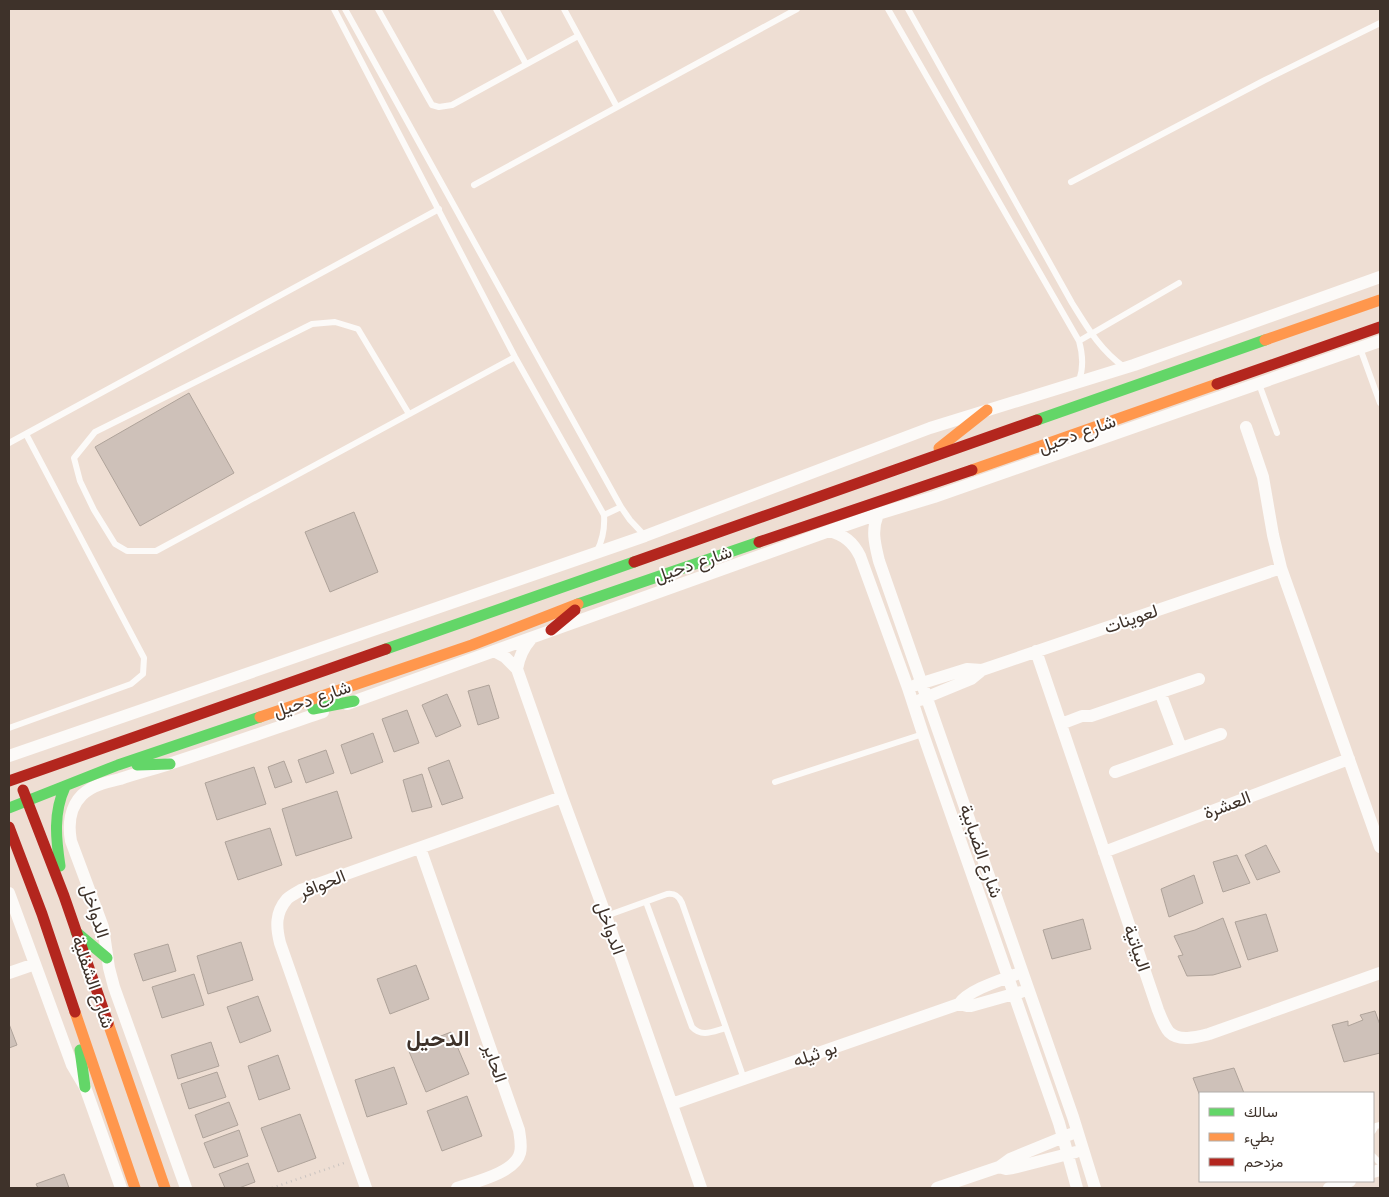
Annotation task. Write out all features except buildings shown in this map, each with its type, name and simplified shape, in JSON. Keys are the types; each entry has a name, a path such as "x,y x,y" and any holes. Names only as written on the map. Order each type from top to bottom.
{"main road":[{"name":"شارع دحيل","path":"13,779 1380,300"},
{"name":"شارع دحيل","path":"9,808 118,765 472,645 587,600 959,475 1380,327"},
{"path":"926,458 987,410"},
{"path":"934,497 959,475"},
{"path":"551,630 587,600"},
{"path":"472,645 494,651"},
{"path":"248,721 354,701"},
{"path":"118,765 170,764"},
{"name":"شارع الشفلية","path":"13,779 27,801 64,896 165,1188"},
{"path":"64,896 56,827 58,804 65,787"},
{"name":"شارع الشفلية","path":"9,827 42,914 135,1188"},
{"path":"9,853 30,899 42,914"},
{"path":"75,932 107,958"},
{"path":"74,1007 85,1087"}],"street":[{"path":"9,756 596,554 901,438 1124,367 1380,277"},
{"name":"شارع دحيل","path":"98,785 170,764 354,701 829,531 934,497 1380,341"},
{"path":"1246,427 1263,477 1281,568 1380,847"},
{"name":"شارع الضبابية","path":"878,514 874,529 875,544 1029,989 1095,1188"},
{"name":"شارع الضبابية","path":"829,531 844,537 856,549 908,688 1015,994 1063,1138 1077,1188"},
{"name":"لعوينات","path":"913,703 971,679 982,670 1281,568"},
{"path":"517,669 522,650 531,639"},
{"path":"494,651 517,669"},
{"name":"البياتية","path":"1036,651 1158,1010 1169,1032 1183,1038 1195,1038 1380,973"},
{"name":"الدواخل","path":"517,669 701,1188"},
{"name":"لعوينات","path":"908,688 967,669 982,670"},
{"path":"1062,727 1085,723 1091,716 1199,679"},
{"path":"1160,692 1181,748"},
{"path":"1115,772 1221,734"},
{"name":"العشرة","path":"1104,852 1350,759"},
{"name":"الدواخل","path":"98,785 86,791 77,800 72,812 70,834 73,848 103,927 107,958 114,987 186,1188"},
{"name":"الحوافر","path":"366,1188 280,943 276,928 278,913 287,899 301,890 562,797"},
{"name":"الحاير","path":"420,848 519,1130 521,1144 520,1153 516,1161 500,1173 457,1188"},
{"path":"9,893 72,1065 85,1087 121,1188"},
{"path":"9,973 35,964"},
{"name":"بو ثيله","path":"672,1104 959,1004 967,995 1023,972"},
{"name":"بو ثيله","path":"959,1004 971,1006 1029,989"},
{"path":"938,1188 999,1168 1010,1159 1077,1132"},
{"path":"999,1168 1013,1168 1083,1150"},
{"path":"1329,1188 1347,1182"}],"lane":[{"path":"334,9 515,357 604,515 605,529 596,554"},
{"path":"345,9 621,507 644,536"},
{"path":"378,9 432,105 439,107 452,105 578,36"},
{"path":"496,9 526,64"},
{"path":"573,9 565,11 617,107"},
{"path":"474,185 797,9"},
{"path":"888,9 1079,341 1083,361 1079,382"},
{"path":"908,9 1077,311 1106,353 1124,367"},
{"path":"1071,182 1265,80 1380,23"},
{"path":"9,444 439,209"},
{"path":"1079,341 1179,283"},
{"path":"1065,317 1077,311"},
{"path":"409,414 358,329 335,322 312,324 95,432 74,458 80,480 94,510 115,544 127,551 156,551 515,357"},
{"path":"1360,348 1380,402"},
{"path":"1259,384 1277,434"},
{"path":"9,728 131,684 143,674 144,658 26,434"},
{"path":"604,515 621,507"},
{"path":"775,782 923,734"},
{"path":"606,916 671,894 681,899 744,1080"},
{"path":"646,902 692,1027 698,1033 703,1034 726,1028"}],"path":[{"path":"272,1188 356,1159"}],"traffic: fast":[{"path":"1037,420 1265,340"},
{"path":"578,604 759,542"},
{"path":"386,649 634,562"},
{"path":"313,709 354,701"},
{"path":"9,808 118,765 260,717"},
{"path":"137,765 170,764"},
{"path":"60,866 56,826 61,797 65,787"},
{"path":"76,932 107,958"},
{"path":"80,1050 85,1087"}],"traffic: slow":[{"path":"1265,340 1380,300"},
{"path":"972,470 1217,384"},
{"path":"939,448 987,410"},
{"path":"260,717 472,645 578,604"},
{"path":"75,1012 135,1188"},
{"path":"108,1023 165,1188"}],"traffic: jam":[{"path":"1217,384 1380,327"},
{"path":"634,562 1037,420"},
{"path":"759,542 972,470"},
{"path":"551,630 575,610"},
{"path":"9,781 386,649"},
{"path":"23,790 64,896 108,1023"},
{"path":"9,827 42,914 75,1012"}],"district":[{"name":"الدحيل","path":"438,1038"}]}
